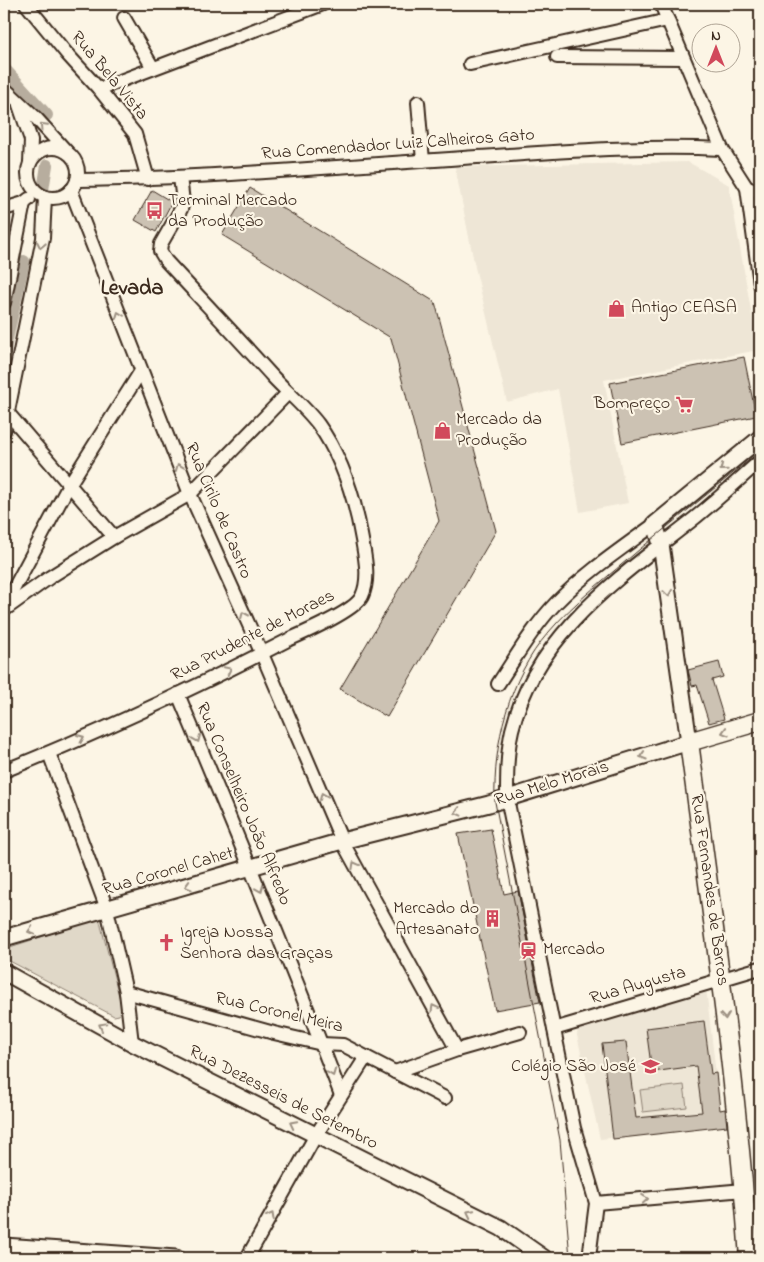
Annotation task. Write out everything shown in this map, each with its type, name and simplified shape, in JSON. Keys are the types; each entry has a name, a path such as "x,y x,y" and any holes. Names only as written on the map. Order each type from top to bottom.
{"main road":[{"name":"Rua Melo Morais","path":"689,742 760,721"},
{"name":"Rua Fernandes de Barros","path":"689,742 721,979 744,1190 749,1258"}],"street":[{"name":"Rua Bela Vista","path":"26,4 135,134 148,179"},
{"path":"99,89 323,4"},
{"path":"661,4 722,149 747,188 760,284"},
{"path":"124,18 153,68"},
{"path":"470,64 668,20"},
{"path":"558,57 683,58"},
{"path":"4,88 36,118 77,164 78,172 74,185 59,197 41,194 32,186 28,170 31,140 18,103"},
{"path":"418,102 423,161"},
{"name":"Rua Comendador Luiz Calheiros Gato","path":"74,185 587,150 679,147 722,149"},
{"path":"30,163 42,150 59,148 67,152"},
{"name":"Rua Prudente de Moraes","path":"4,771 49,753 262,654 335,617 359,601 363,595 367,573 360,524 350,485 339,460 318,423 288,394 166,261 160,251 161,244 183,202 180,177"},
{"name":"Rua Cirilo de Castro","path":"74,185 141,371 190,494 262,654 342,841 457,1050"},
{"path":"747,188 760,192"},
{"path":"4,209 24,203 41,194"},
{"path":"4,431 43,238 41,194"},
{"path":"4,303 24,203"},
{"path":"4,608 69,485 141,371"},
{"path":"4,608 114,537 190,494 288,394"},
{"path":"8,412 114,537"},
{"path":"498,684 530,635 554,604 588,574 655,524 760,438"},
{"path":"589,1258 596,1203 574,1128 507,798 507,772 512,730 522,699 531,680 554,643 586,608 661,544 694,519 760,461"},
{"name":"Rua Fernandes de Barros","path":"655,524 661,544 689,742"},
{"name":"Rua Conselheiro João Alfredo","path":"178,694 251,867 341,1095"},
{"name":"Rua Melo Morais","path":"342,841 507,798 689,742"},
{"path":"49,753 107,909 126,992 132,1043"},
{"name":"Rua Coronel Cahet","path":"4,938 342,841"},
{"name":"Rua Augusta","path":"554,1028 760,968"},
{"name":"Rua Dezesseis de Setembro","path":"4,972 132,1043 502,1228 544,1258"},
{"name":"Rua Coronel Meira","path":"126,992 322,1044 343,1045 446,1098"},
{"path":"395,1072 457,1050 520,1032"},
{"path":"247,1258 316,1135 366,1057"},
{"path":"596,1203 744,1190"},
{"path":"4,1246 54,1254 176,1258"}],"shaded area":[{"name":"Antigo CEASA","path":"688,162 729,185 758,350 604,380 628,503 580,512 558,389 507,402 475,267 455,167"},
{"path":"99,918 122,1008 119,1015 114,1016 4,958 4,949"},
{"name":"Colégio São José","path":"706,988 720,1109 727,1109 729,1126 600,1139 577,1035 578,1028"},
{"path":"684,1085 687,1107 643,1112 640,1090"}],"building":[{"name":"Mercado da Produção","path":"250,188 435,302 496,531 387,717 340,689 439,521 391,338 222,235"},
{"name":"Terminal Mercado da Produção","path":"152,190 172,202 156,232 135,220"},
{"path":"744,357 756,416 622,443 610,383"},
{"path":"719,662 723,677 712,680 724,719 709,723 697,685 692,686 688,670"},
{"name":"Mercado do Artesanato","path":"491,829 504,894 518,891 540,1002 495,1010 458,834"},
{"path":"704,1021 711,1074 716,1073 720,1110 725,1109 727,1126 613,1139 602,1044 626,1042 636,1118 702,1112 696,1066 652,1072 646,1028"}],"waterway":[{"path":"4,68 47,115"},
{"path":"43,190 47,165"},
{"path":"4,353 24,261"}],"tram line":[{"path":"570,1258 560,1140 495,802 497,757 506,712 523,670 534,651 558,621 604,579 760,451"}],"place":[{"name":"Terminal Mercado da Produção","path":"154,211"},
{"name":"Antigo CEASA","path":"617,308"},
{"name":"Bompreço","path":"684,404"},
{"name":"Mercado da Produção","path":"442,430"},
{"name":"Mercado do Artesanato","path":"493,919"},
{"name":"Igreja Nossa Senhora das Graças","path":"166,943"},
{"name":"Mercado","path":"529,950"},
{"name":"Colégio São José","path":"650,1067"}],"district":[{"name":"Levada","path":"132,289"}]}
